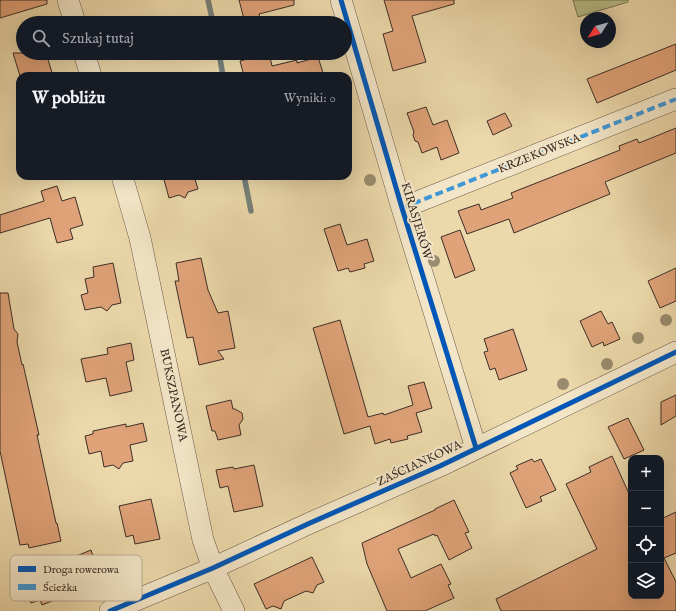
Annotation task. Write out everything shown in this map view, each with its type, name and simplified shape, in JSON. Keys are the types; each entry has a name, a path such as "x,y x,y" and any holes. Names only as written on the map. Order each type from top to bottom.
{"street":[{"path":"68,0 73,16"},
{"name":"KIRASJERÓW","path":"341,0 346,16"},
{"name":"KIRASJERÓW","path":"352,38 402,208 476,448"},
{"path":"86,60 91,72"},
{"name":"KRZEKOWSKA","path":"402,208 676,99"},
{"name":"BUKSZPANOWA","path":"123,180 140,238 203,540 213,568 234,611"},
{"name":"ZAŚCIANKOWA","path":"142,598 213,568 310,523 440,466 676,352"},
{"name":"ZAŚCIANKOWA","path":"110,611 134,601"}],"green space":[{"path":"573,0 628,0 628,2 595,12 580,12 580,16 578,17"}],"building":[{"path":"0,0 47,0 47,4 0,18"},
{"path":"239,0 294,0 294,5 259,14 260,16 243,16"},
{"path":"384,0 454,0 454,4 412,16 426,62 393,71 383,34 393,31"},
{"path":"676,44 676,70 597,103 587,79"},
{"path":"13,53 16,53 16,60 48,60 52,72 19,72"},
{"path":"271,60 272,66 297,60 297,63 308,60 319,60 323,72 243,72 240,61"},
{"path":"426,107 433,125 447,120 459,153 441,160 437,147 422,153 418,142 415,141 413,135 414,132 407,113"},
{"path":"505,113 512,126 493,135 487,121"},
{"path":"676,128 676,153 605,182 610,194 514,233 509,219 467,234 458,211 479,204 481,210 513,198 511,193 620,150 619,146 637,139 639,143"},
{"path":"164,180 195,180 198,189 188,192 185,198 179,195 169,198"},
{"path":"57,186 62,201 75,197 83,225 70,229 73,239 57,243 50,218 0,233 0,215 44,201 41,191"},
{"path":"340,224 347,245 367,239 374,261 364,264 365,268 350,272 348,268 338,271 324,229"},
{"path":"460,230 475,270 455,278 441,237"},
{"path":"201,258 208,290 218,313 228,311 235,348 218,351 224,359 199,365 193,337 187,338 175,281 179,281 176,263"},
{"path":"113,263 121,303 112,305 107,311 101,307 85,310 81,295 88,293 85,279 94,277 93,267"},
{"path":"676,268 676,301 660,308 648,281"},
{"path":"0,293 8,293 14,329 18,334 17,342 39,435 37,435 61,541 29,548 28,544 20,545 0,451"},
{"path":"601,311 608,324 612,322 620,339 604,346 603,342 592,347 580,321"},
{"path":"340,320 368,417 383,413 384,415 413,405 408,386 424,382 432,408 416,413 422,432 407,436 408,439 391,443 390,439 375,444 370,426 344,434 313,328"},
{"path":"513,329 527,370 499,380 495,368 490,370 484,352 488,351 484,339"},
{"path":"131,343 134,360 126,362 132,391 110,396 106,378 86,382 81,359 108,354 107,348"},
{"path":"676,395 676,416 661,425 661,402"},
{"path":"231,400 233,409 242,413 243,419 239,425 241,435 218,440 215,431 212,431 206,406"},
{"path":"628,418 644,450 633,455 628,455 628,457 624,459 608,427"},
{"path":"143,423 147,441 130,445 133,461 123,463 119,469 113,465 104,467 101,451 89,454 85,436 93,434 93,431 126,424 126,427"},
{"path":"612,456 628,491 628,599 664,599 664,558 676,582 676,611 501,611 496,599 597,549 566,484 591,472 589,467"},
{"path":"532,459 534,462 541,459 556,490 540,497 542,501 526,508 510,473 518,469 516,466"},
{"path":"254,465 263,506 234,512 228,486 220,488 216,470 233,467 234,469"},
{"path":"151,499 160,539 135,544 133,535 126,537 119,506"},
{"path":"454,500 469,532 465,533 472,548 449,560 437,535 435,536 434,534 398,549 411,578 441,564 451,584 448,585 454,598 425,611 387,611 367,564 362,543"},
{"path":"676,512 676,553 664,558 664,518"},
{"path":"91,550 93,555 79,555"},
{"path":"312,557 324,582 317,585 313,593 306,591 284,601 281,609 273,606 266,609 254,584"},
{"path":"40,601 52,601 42,605"}],"waterway":[{"path":"208,0 211,16"},
{"path":"220,60 222,72"},
{"path":"245,180 251,211"}],"marked path":[{"path":"402,208 676,99"}],"cycle path":[{"path":"341,0 346,16"},
{"path":"352,38 402,208 476,448"},
{"path":"142,598 213,568 310,523 440,466 676,352"},
{"path":"110,611 134,601"}]}
